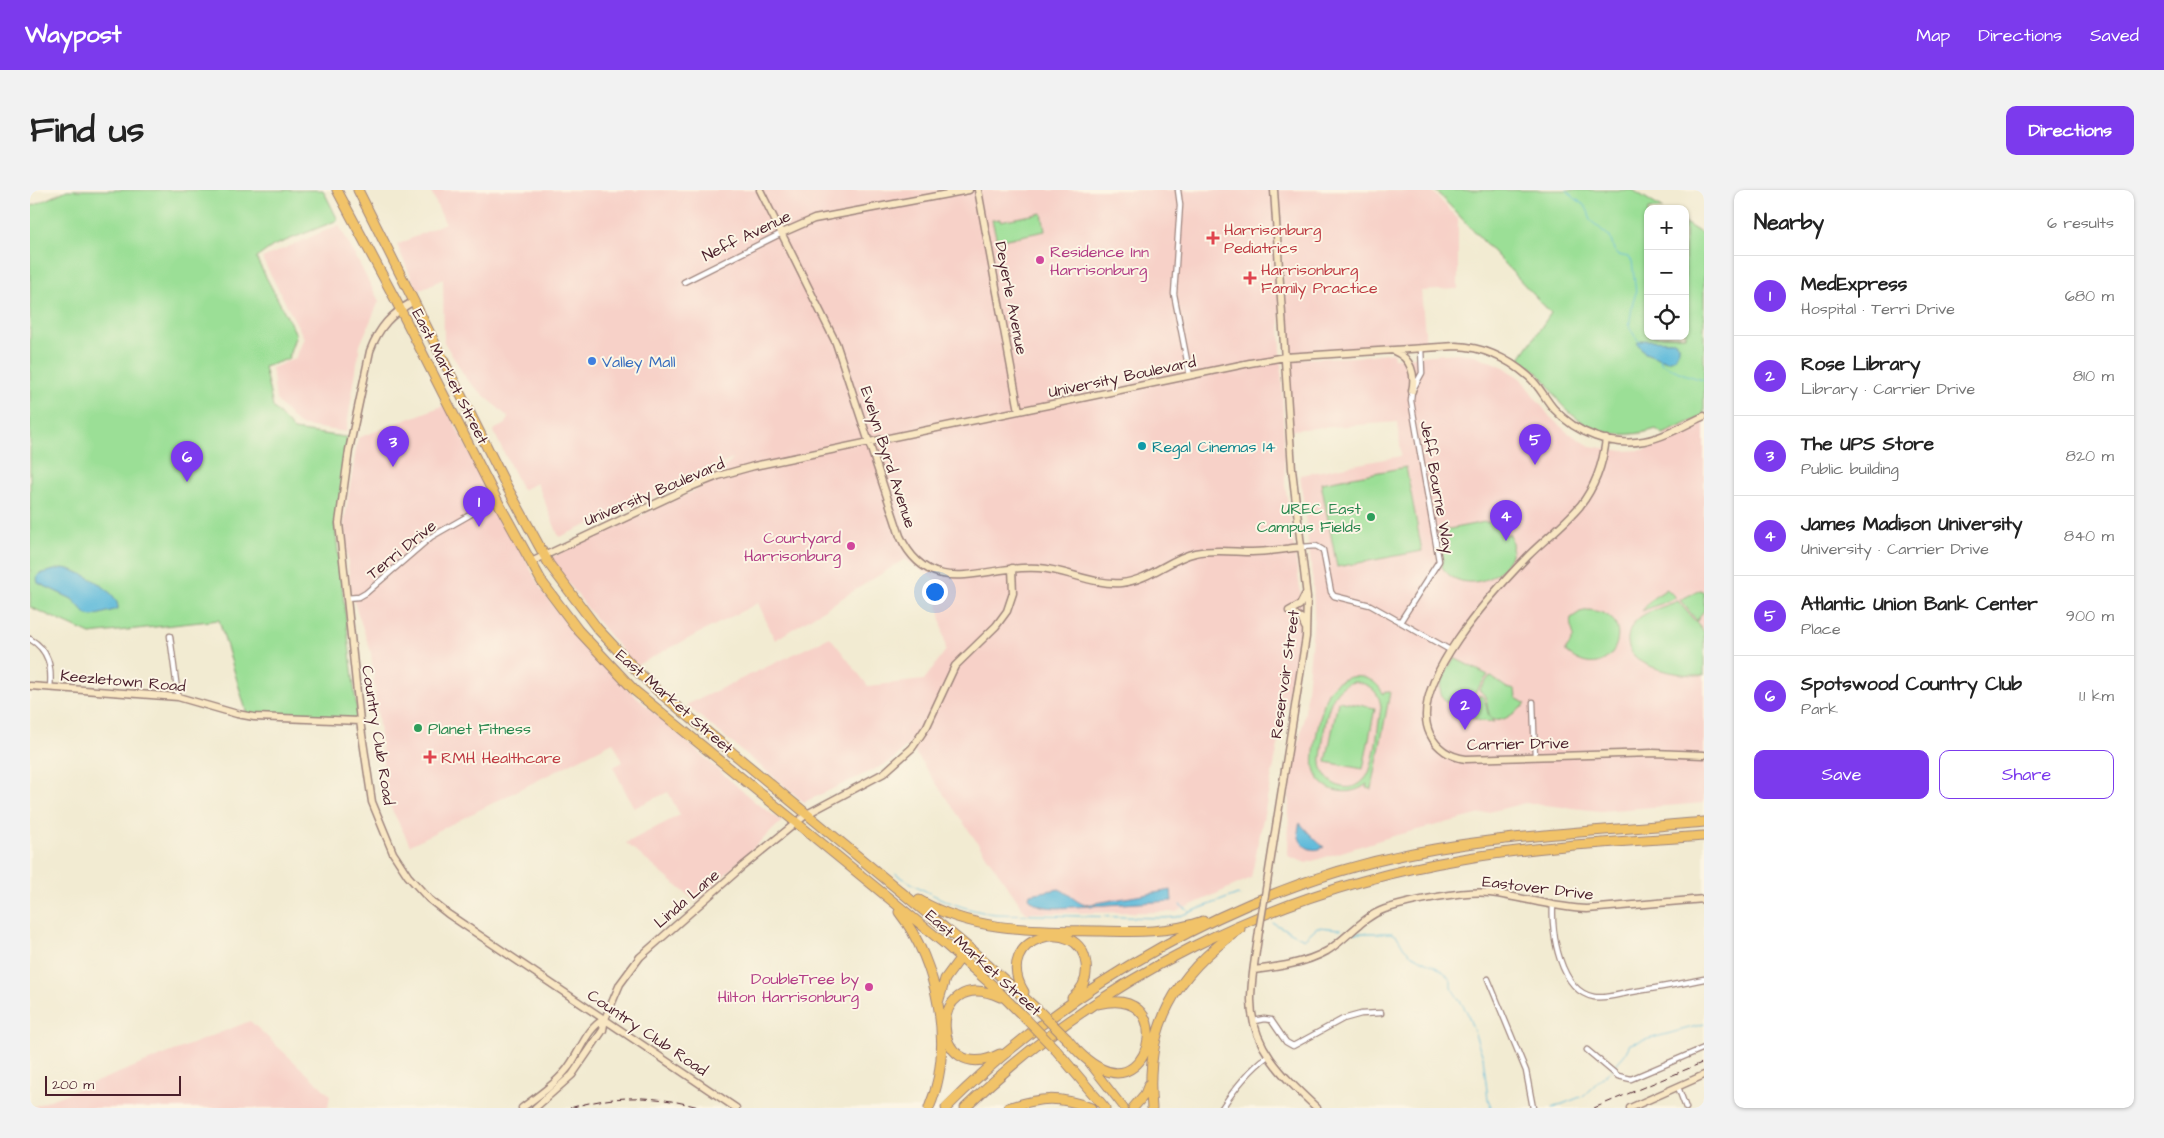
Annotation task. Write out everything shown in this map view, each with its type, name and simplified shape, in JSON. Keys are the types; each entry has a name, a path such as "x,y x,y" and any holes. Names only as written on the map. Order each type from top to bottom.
{"highway":[{"name":"East Market Street","path":"336,190 436,378 496,500 547,589 593,648 635,691 960,957 1007,1000 1056,1050 1105,1108"},
{"name":"East Market Street","path":"358,190 494,460 545,556 576,602 614,648 659,692 892,882 969,948 1031,1003 1084,1058"},
{"path":"436,378 456,407 474,441 478,445 489,448"},
{"path":"472,450 486,454 494,460"},
{"path":"655,707 679,721 683,722 690,718"},
{"path":"682,730 692,727 708,738 716,739"},
{"path":"892,882 930,906 954,917 982,925 1015,929 1126,932 1166,929 1197,923 1327,876 1415,852 1524,836 1704,822"},
{"path":"964,1108 1026,1055 1088,1008 1157,965 1217,935 1331,891 1437,863 1561,846 1704,836"},
{"path":"893,903 914,933 925,954 932,975 941,1060 938,1083 929,1108"},
{"path":"946,1108 1009,1049 1059,1012 1148,955 1245,906"},
{"path":"1152,1108 1150,1083 1157,1036 1170,1002 1183,980 1214,947 1252,921"},
{"path":"1031,1003 1019,983 1016,972 1017,962 1021,953 1028,944 1038,938 1050,935 1062,937 1074,943 1080,949 1086,959 1087,968 1086,978 1082,987 1059,1012"},
{"path":"937,1008 945,979 960,957 969,948"},
{"path":"1007,1000 984,991 968,992 952,1004 944,1026 945,1033 952,1047 962,1057 971,1060 992,1058 1009,1049"},
{"path":"1084,1058 1104,1070 1123,1071 1132,1068 1139,1061 1148,1044 1149,1034 1142,1015 1130,1004 1111,1001 1088,1008"},
{"path":"1133,1108 1145,1094 1150,1083"},
{"path":"1008,1108 1033,1100 1054,1098 1076,1102 1091,1108"}],"main road":[{"name":"East Market Street","path":"1084,1058 1124,1108"}],"street":[{"name":"Evelyn Byrd Avenue","path":"760,190 832,334 900,536 908,550 917,560 935,571 954,576 1012,568 1040,568 1098,582 1124,582 1146,577 1180,558 1197,553 1262,552 1301,547"},
{"name":"Neff Avenue","path":"684,282 782,232 819,218 969,190"},
{"name":"Deyerle Avenue","path":"978,190 1019,411"},
{"path":"1178,190 1180,204 1174,294 1190,376"},
{"name":"Reservoir Street","path":"1274,190 1292,469 1306,585 1306,635 1259,931 1251,1001 1259,1038 1268,1056 1287,1080 1317,1108"},
{"name":"Country Club Road","path":"414,301 400,309 381,326 370,351 349,450 339,523 360,721 372,802 393,853 408,876 429,899 448,914 736,1108"},
{"name":"University Boulevard","path":"531,562 718,476 869,442 1285,358 1421,348 1469,347 1502,357 1530,377 1554,408 1568,422 1587,433 1624,442 1646,440 1704,416"},
{"name":"Jeff Bourne Way","path":"1400,622 1439,561 1411,405 1412,391 1422,373 1421,348"},
{"path":"1393,351 1401,354 1408,361 1413,379 1412,391"},
{"name":"Carrier Drive","path":"1606,439 1597,476 1580,506 1509,576 1463,630 1450,650 1433,685 1426,709 1428,728 1436,744 1450,755 1466,759 1653,753 1704,755"},
{"name":"Terri Drive","path":"346,598 366,593 431,537 496,500"},
{"path":"1301,547 1314,545 1322,549 1331,592 1334,596 1370,605 1450,650"},
{"name":"Linda Lane","path":"535,1108 572,1075 603,1030 605,1019 624,978 640,957 743,866 807,814 884,773 912,748 927,726 956,665 996,626 1007,611 1013,593 1012,568"},
{"path":"1306,585 1303,601 1289,611 1302,618 1306,635"},
{"path":"170,636 178,697"},
{"path":"30,639 40,646 48,657 51,670 50,688"},
{"name":"Keezletown Road","path":"30,686 178,697 245,716 360,721"},
{"path":"1533,702 1535,757"},
{"name":"Eastover Drive","path":"1254,970 1298,961 1325,952 1364,920 1384,910 1449,896 1482,892 1572,909 1598,909 1704,899"},
{"path":"1553,905 1554,931 1560,958 1572,982 1586,994 1605,997 1704,979"},
{"path":"1255,959 1267,968"},
{"path":"1488,979 1526,1072 1533,1108"},
{"path":"1254,1021 1271,1020 1286,1042 1293,1046 1342,1018 1361,1014 1381,1013"},
{"name":"Linda Lane","path":"522,1108 542,1094 568,1068 596,1023 605,1019"},
{"path":"1587,1050 1618,1076 1631,1079 1704,1048"},
{"path":"1222,1108 1244,1077 1255,1065 1268,1056"},
{"path":"1630,1108 1704,1075"},
{"path":"1678,1087 1686,1108"}],"shaded area":[{"path":"430,190 1276,190 1285,484 1302,603 1300,638 1251,878 1176,912 1026,913 909,744 886,764 804,802 686,705 830,637 868,686 924,680 946,650 934,579 905,559 775,640 758,603 635,666 565,579 551,557 702,487 735,458 640,503 559,537 537,483 522,490 493,430 506,424 508,417 467,380 444,342 443,279 417,291 397,245 445,223"},
{"path":"1278,190 1432,191 1458,219 1458,289 1421,291 1426,344 1288,355"},
{"path":"1436,190 1644,209 1644,340 1689,340 1689,315 1704,235 1704,803 1601,811 1525,803 1393,836 1306,863 1288,856 1289,793 1305,712 1314,615 1313,582 1300,475 1401,456 1398,422 1290,430 1287,359 1356,357 1393,352 1394,358 1458,353 1474,355 1504,367 1521,379 1550,417 1567,432 1590,446 1623,451 1644,450 1671,440 1656,429 1641,434 1620,435 1596,429 1572,416 1547,383 1520,358 1551,313"},
{"path":"339,225 379,301 360,345 346,432 299,425 276,400 272,368 296,358 304,338 262,258"},
{"path":"445,405 541,589 572,631 610,673 755,802 782,821 696,902 626,843 680,815 668,792 634,808 613,767 623,762 613,742 410,845 387,800 371,652 351,593 344,524 358,438"},
{"path":"250,1021 330,1095 328,1108 30,1108"}],"green space":[{"path":"67,190 323,190 338,220 273,246 256,258 296,334 288,359 264,367 273,407 294,430 352,438 335,526 358,720 247,714 219,620 90,634 30,607 30,207"},
{"path":"1435,190 1633,190 1657,205 1644,205 1644,340 1689,340 1689,226 1704,235 1704,416 1663,434 1656,429 1642,433 1617,434 1593,428 1582,422 1559,402 1545,380 1520,358 1551,313"},
{"path":"1042,213 1045,231 997,241 992,220 1000,219 1000,221"},
{"name":"UREC East Campus Fields","path":"1406,467 1422,551 1337,567 1321,483"},
{"path":"1485,522 1497,523 1496,526 1507,535 1510,534 1512,548 1509,560 1501,570 1490,578 1477,582 1464,582 1452,577 1442,567 1443,560 1439,531"},
{"path":"1667,589 1676,598 1642,611 1653,598"},
{"path":"1700,590 1704,592 1704,610 1697,621 1680,600"},
{"path":"1678,601 1704,632 1704,675 1669,672 1645,664 1630,649 1628,638 1637,620 1658,608"},
{"path":"1589,610 1608,616 1615,624 1618,633 1617,644 1612,653 1604,660 1593,663 1581,661 1566,652 1573,639 1571,618 1580,612"},
{"path":"1454,658 1488,675 1463,708 1459,710 1444,699 1440,687"},
{"path":"1490,676 1507,688 1515,690 1516,698 1526,704 1506,718 1495,720 1491,717 1485,697 1479,690"},
{"path":"1350,677 1370,679 1383,694 1385,691 1390,692 1372,789 1366,788 1367,784 1352,791 1344,792 1336,791 1322,783 1317,776 1313,761 1321,715 1327,695 1334,685","holes":["1354,682 1373,689 1378,697 1381,708 1370,770 1360,783 1353,787 1345,787 1330,781 1321,766 1325,724 1331,701 1337,692 1344,686"]},
{"path":"1481,695 1494,722 1480,721 1463,713 1474,696 1478,697"},
{"path":"1338,701 1375,708 1363,769 1326,762"}],"water":[{"path":"1644,340 1674,341 1679,345 1679,350 1675,358 1667,361 1645,353 1637,343"},
{"path":"62,568 78,572 97,582 112,595 117,602 118,609 93,616 87,615 72,599 38,583 37,578 39,574"},
{"path":"1300,823 1324,847 1313,849 1303,845 1298,829"},
{"path":"1059,889 1085,905 1171,890 1172,901 1057,908 1038,905 1029,898 1030,894"}],"waterway":[{"path":"1567,190 1584,205 1590,220 1610,237 1614,250 1618,255 1628,257 1632,261 1636,293 1629,326 1637,340 1641,342"},
{"path":"1660,359 1661,363 1677,371 1704,380"},
{"path":"896,874 943,900 981,912 995,914 1177,917 1238,894 1240,896"},
{"path":"1180,905 1189,911"},
{"path":"1273,923 1304,939 1317,927 1341,929"},
{"path":"1355,933 1392,933 1397,936 1404,948 1411,954 1443,971 1451,981 1451,987 1467,1012 1483,1057 1488,1099 1491,1108"},
{"path":"1612,1069 1625,1054 1630,1044 1704,1024"},
{"path":"1552,1108 1583,1096 1609,1071"}],"railway":[{"path":"1594,1108 1704,1062"},
{"path":"570,1108 587,1103 620,1098 652,1099 702,1108"}],"place":[{"name":"Harrisonburg Pediatrics","path":"1213,238"},
{"name":"Residence Inn Harrisonburg","path":"1040,260"},
{"name":"Harrisonburg Family Practice","path":"1250,278"},
{"name":"Valley Mall","path":"592,361"},
{"name":"Regal Cinemas 14","path":"1142,446"},
{"name":"Atlantic Union Bank Center","path":"1535,465"},
{"name":"The UPS Store","path":"393,467"},
{"name":"Spotswood Country Club","path":"187,482"},
{"name":"UREC East Campus Fields","path":"1371,517"},
{"name":"MedExpress","path":"479,527"},
{"name":"James Madison University","path":"1506,541"},
{"name":"Courtyard Harrisonburg","path":"851,546"},
{"name":"Planet Fitness","path":"418,728"},
{"name":"Rose Library","path":"1465,730"},
{"name":"RMH Healthcare","path":"430,757"},
{"name":"DoubleTree by Hilton Harrisonburg","path":"869,987"}]}
